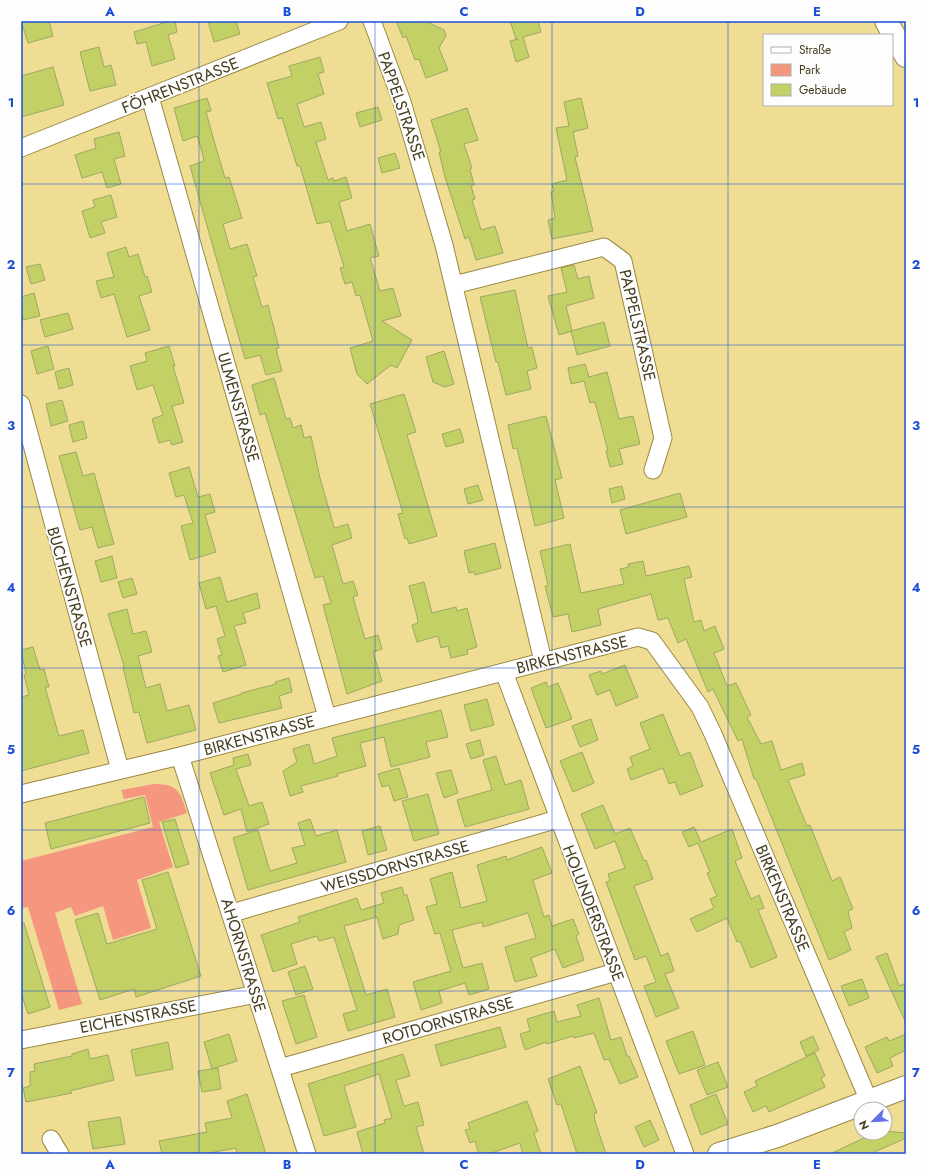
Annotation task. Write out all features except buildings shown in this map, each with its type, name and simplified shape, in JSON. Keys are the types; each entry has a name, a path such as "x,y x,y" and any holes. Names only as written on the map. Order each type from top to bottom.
{"street":[{"name":"FÖHRENSTRASSE","path":"21,148 339,21"},
{"name":"PAPPELSTRASSE","path":"372,21 402,102 419,156 454,285 543,661"},
{"path":"886,21 906,56"},
{"name":"ULMENSTRASSE","path":"150,97 327,717"},
{"name":"PAPPELSTRASSE","path":"454,285 604,247 623,261 663,438 653,470"},
{"name":"BUCHENSTRASSE","path":"21,404 120,770"},
{"name":"BIRKENSTRASSE","path":"21,794 180,756 638,637 652,641 700,707 713,734 869,1101"},
{"name":"HOLUNDERSTRASSE","path":"504,672 685,1154"},
{"name":"AHORNSTRASSE","path":"180,756 232,913 307,1154"},
{"name":"WEISSDORNSTRASSE","path":"232,913 558,819"},
{"name":"ROTDORNSTRASSE","path":"280,1068 616,972"},
{"name":"EICHENSTRASSE","path":"21,1040 256,994"},
{"path":"869,1101 906,1087"},
{"path":"719,1154 777,1136 853,1107"},
{"path":"51,1139 60,1154"}],"green space":[{"path":"162,784 174,788 180,795 187,813 159,822 173,867 137,880 151,928 113,940 103,906 75,916 71,907 55,913 82,1004 59,1010 28,907 21,908 21,861 153,827 145,795 124,799 121,790"}]}
